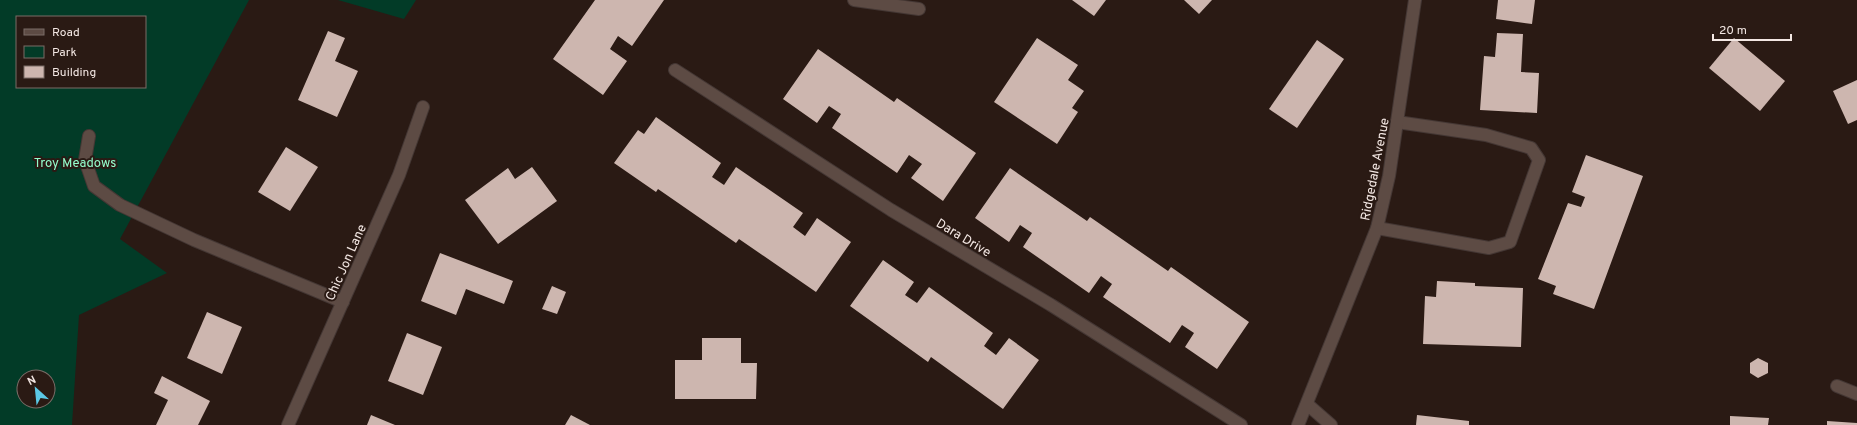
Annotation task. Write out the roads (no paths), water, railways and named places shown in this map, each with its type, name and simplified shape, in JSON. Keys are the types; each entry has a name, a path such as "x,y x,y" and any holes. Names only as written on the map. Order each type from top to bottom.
{"street":[{"path":"854,0 919,9"},
{"name":"Ridgedale Avenue","path":"1298,425 1376,228 1389,176 1415,0"},
{"name":"Dara Drive","path":"675,70 891,210 1050,305 1241,425"},
{"name":"Chic Jon Lane","path":"288,425 399,175 423,107"},
{"path":"1376,228 1489,248 1510,242 1539,160 1531,148 1486,135 1398,122"},
{"path":"89,136 86,160 94,186 120,205 194,240 343,302"},
{"path":"1837,386 1857,394"},
{"path":"1307,404 1331,425"}],"park label":[{"name":"Troy Meadows","path":"75,162"}]}
